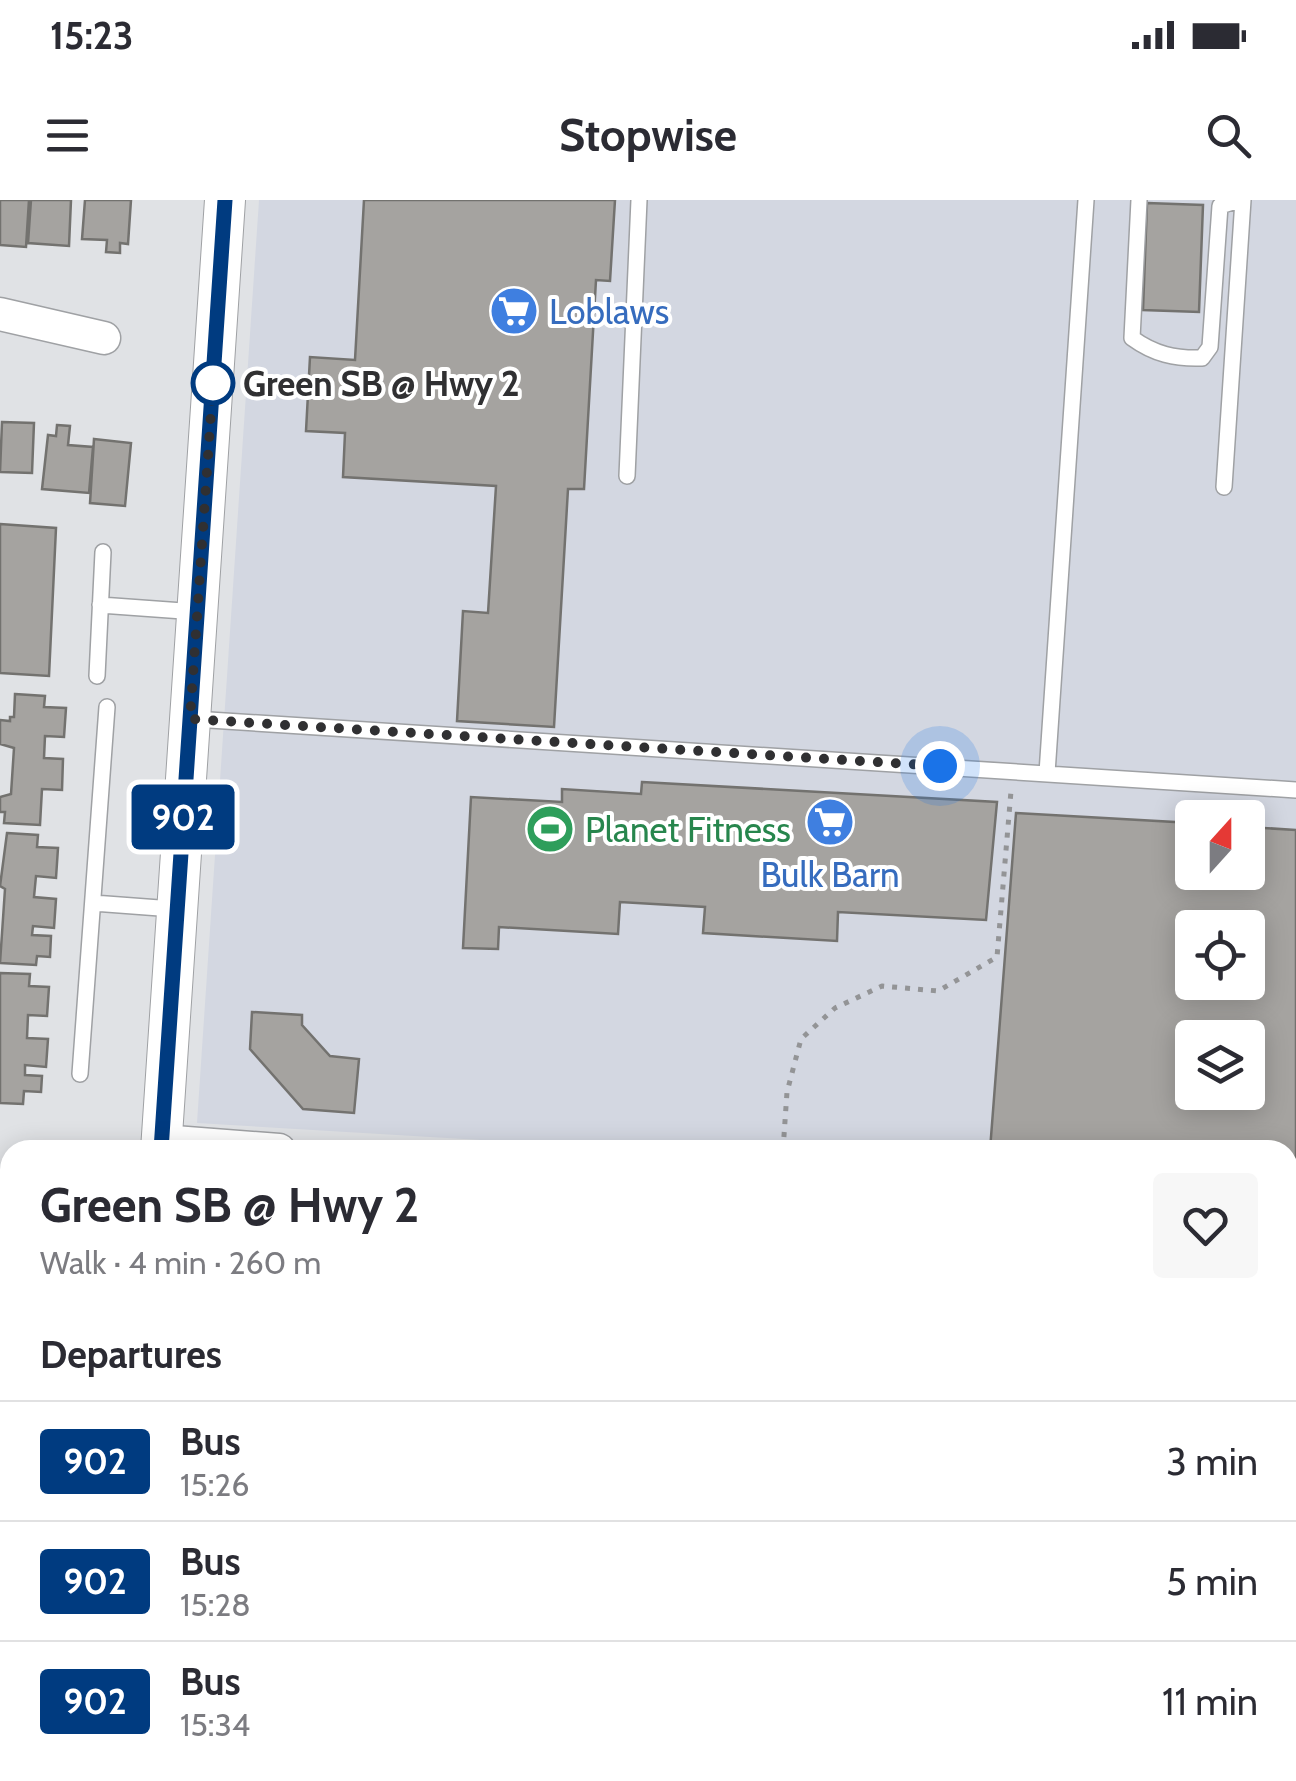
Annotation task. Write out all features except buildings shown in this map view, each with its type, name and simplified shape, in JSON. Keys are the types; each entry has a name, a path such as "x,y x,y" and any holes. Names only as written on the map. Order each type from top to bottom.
{"street":[{"path":"161,1140 225,200"},
{"path":"0,314 104,338"}],"lane":[{"path":"627,476 639,200"},
{"path":"1047,773 1086,200"},
{"path":"1138,200 1132,338 1148,350 1181,359 1202,358 1210,347 1220,206 1241,200 1224,487"},
{"path":"97,676 103,552"},
{"path":"100,605 197,612"},
{"path":"80,1074 108,707"},
{"path":"190,719 1296,790"},
{"path":"93,903 177,909"}],"path":[{"path":"784,1140 787,1092 801,1039 835,1008 882,986 938,992 998,956 1013,771"}],"shaded area":[{"path":"259,200 1296,200 1296,1140 480,1140 197,1123"}],"bus line":[{"name":"902","path":"162,1140 225,200"}],"place":[{"name":"Loblaws","path":"514,311"},
{"name":"Green SB @ Hwy 2","path":"213,383"},
{"name":"Bulk Barn","path":"830,822"},
{"name":"Planet Fitness","path":"550,829"}],"route":[{"path":"213,383 190,719 940,766"}]}
